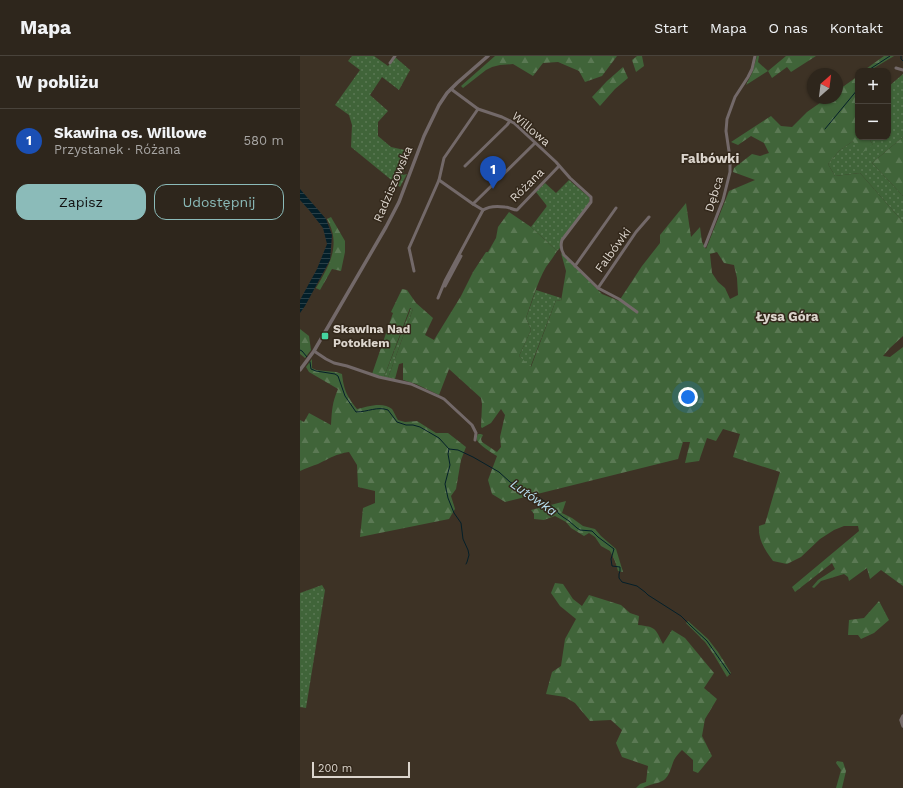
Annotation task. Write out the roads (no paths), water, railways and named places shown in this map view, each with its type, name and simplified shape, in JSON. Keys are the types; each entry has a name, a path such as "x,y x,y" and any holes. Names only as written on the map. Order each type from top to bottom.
{"street":[{"path":"390,63 395,56"},
{"name":"Radziszowska","path":"300,370 314,351 386,227 399,202 424,136 439,106 451,89 488,56"},
{"name":"Dębca","path":"705,246 723,200 730,172 730,158 726,131 727,119 735,97 752,69 755,56"},
{"path":"896,68 903,70"},
{"name":"Willowa","path":"451,89 478,109 502,117 514,123 591,197"},
{"path":"414,271 409,248 439,180 444,158 478,109"},
{"path":"465,166 510,121"},
{"name":"Różana","path":"473,204 535,143"},
{"name":"Różana","path":"483,210 494,206 517,210 559,166"},
{"path":"438,298 445,281 483,210 439,180"},
{"name":"Falbówki","path":"591,197 592,202 562,240 560,245 564,255 598,288 636,232 649,217"},
{"name":"Falbówki","path":"575,266 616,208"},
{"path":"598,288 637,312"},
{"path":"314,351 326,359 334,362 378,377 410,384 444,399 472,425 476,433 475,440"},
{"path":"903,716 901,720 903,726"}],"water":[{"path":"300,189 326,219 332,235 330,260 300,313 300,300 317,269 327,244 323,228 300,200"}],"waterway":[{"path":"872,68 890,56"},
{"path":"901,56 903,61"},
{"path":"825,129 855,93"},
{"name":"Lutówka","path":"300,350 307,357"},
{"name":"Lutówka","path":"310,362 311,369 338,376 345,396 356,412 376,409 388,410 397,422 420,427 439,438 449,449 458,450 473,457 499,472 510,482 540,498 557,510 558,513 580,530 592,531 614,549 611,559 612,566 620,567 619,578 622,582 637,586 648,595 681,616 707,641 730,674"},
{"path":"449,449 448,454 450,465 445,484 448,498 454,513 461,523 463,539 469,555 466,564"}],"place":[{"name":"Skawina os. Willowe","path":"493,189"},
{"name":"Skawina Nad Potokiem","path":"325,336"}],"district":[{"name":"Falbówki","path":"710,158"},
{"name":"Łysa Góra","path":"787,316"}]}
